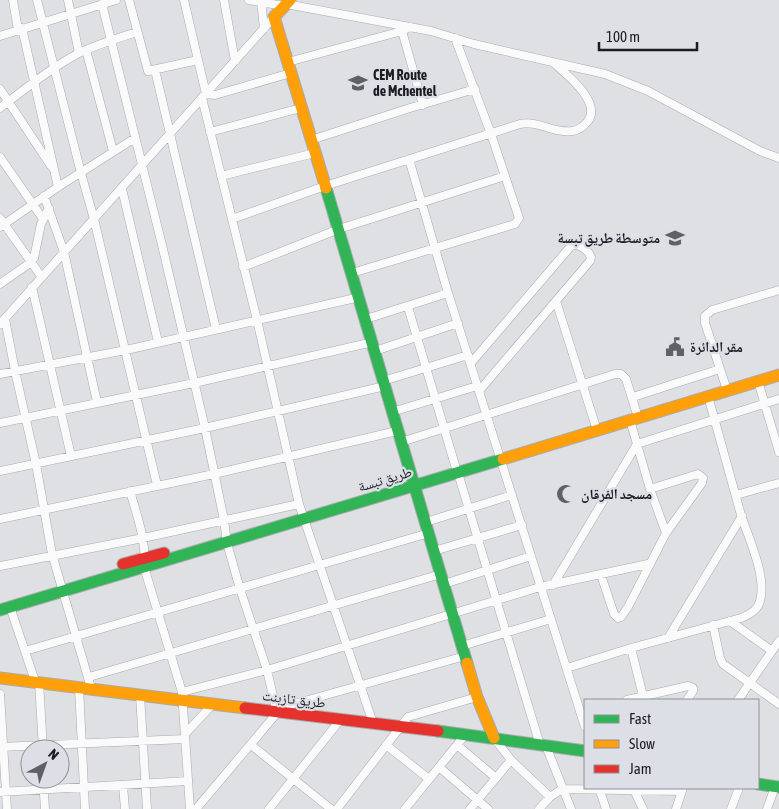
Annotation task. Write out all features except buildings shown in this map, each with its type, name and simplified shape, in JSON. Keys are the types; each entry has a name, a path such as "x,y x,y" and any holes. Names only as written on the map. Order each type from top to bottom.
{"street":[{"path":"13,0 35,82 58,187"},
{"path":"37,0 94,219 157,486"},
{"path":"68,0 113,151"},
{"path":"0,36 97,3 116,0"},
{"path":"129,0 147,70 155,70 198,60"},
{"path":"184,0 198,60 210,132 302,512 373,723"},
{"path":"224,0 235,61"},
{"path":"250,0 285,3 406,29 430,31 605,74 631,84 760,151 779,158"},
{"path":"261,1 264,29"},
{"path":"97,3 110,40 143,165 205,428 224,520 226,539 267,670 277,711"},
{"path":"85,809 81,744 86,684 76,636 52,554 36,464 3,322 41,276 122,189 285,3"},
{"path":"274,17 360,297 397,431 428,528 476,697 494,738 511,760 550,797"},
{"path":"204,96 215,95 406,29"},
{"path":"406,29 423,105"},
{"path":"0,108 35,82 83,52 110,40 137,32"},
{"path":"352,273 518,222 519,218 491,134 456,38"},
{"path":"232,219 325,186 527,123 572,131 584,126 591,116 592,110 587,96 552,61"},
{"path":"155,70 216,329"},
{"path":"0,89 54,170"},
{"path":"312,140 474,89"},
{"path":"210,132 301,108"},
{"path":"41,276 1,223 135,138"},
{"path":"221,176 316,153"},
{"path":"0,156 43,219"},
{"path":"409,159 434,249 522,525 540,588 583,711"},
{"path":"244,267 339,230 505,176"},
{"path":"122,189 158,342"},
{"path":"44,196 64,252 98,402"},
{"path":"0,284 30,263 36,254 43,219 49,208"},
{"path":"0,471 279,411 384,384 425,368 470,359 571,246 574,244 578,245 589,253 590,261 478,388 392,412"},
{"path":"32,288 71,456"},
{"path":"725,387 705,323 706,314 712,310 779,290"},
{"path":"366,319 448,293"},
{"path":"0,374 126,350 360,297"},
{"path":"556,301 594,424"},
{"path":"408,306 506,634 543,745 571,809"},
{"path":"0,423 268,366 417,337 458,323"},
{"name":"طريق تبسة","path":"3,606 226,539 302,512 500,457 725,387 779,367"},
{"path":"633,397 720,369"},
{"path":"401,442 582,384 621,374 626,379 633,397 633,416 637,444 650,489 666,533"},
{"name":"طريق تبسة","path":"500,457 594,424 633,416 708,396 725,387 779,375"},
{"path":"758,381 779,452"},
{"path":"567,668 631,648 748,616 758,606 762,594 760,574 708,396"},
{"path":"553,585 637,444 714,418 779,399"},
{"path":"0,519 214,474 397,431"},
{"path":"601,575 614,614 618,618 621,617 666,533 702,483 703,478 698,474 650,489"},
{"path":"736,495 779,483"},
{"path":"130,491 143,538 145,563 183,696 190,809"},
{"path":"25,651 320,564 428,528 469,509 512,495"},
{"path":"0,566 224,520 302,512"},
{"path":"668,638 742,516"},
{"path":"434,551 522,525"},
{"path":"86,684 170,653 334,606 442,579 487,570 531,556"},
{"path":"183,696 540,588 648,564"},
{"path":"3,606 25,651 37,682 42,739"},
{"path":"196,809 251,745 277,711 360,686 551,619"},
{"path":"730,621 772,651"},
{"path":"713,625 721,661 726,667 779,704"},
{"path":"739,699 779,641"},
{"path":"631,648 644,698 688,686 693,688 693,690 688,699"},
{"name":"طريق تازبنت","path":"0,678 86,684 140,695 183,696 213,704 584,751"},
{"path":"0,694 3,792 7,809"},
{"path":"140,695 148,809"},
{"path":"336,809 408,717 476,697"},
{"path":"70,745 185,737 213,704"},
{"path":"269,809 341,720"},
{"path":"405,809 465,735"},
{"path":"251,745 331,809"},
{"path":"386,745 429,779"},
{"path":"457,745 496,778"},
{"path":"2,747 20,747"},
{"path":"470,809 511,760"},
{"path":"439,767 488,809"},
{"path":"3,792 188,781"},
{"path":"759,784 777,787 767,809"},
{"path":"124,786 125,809"},
{"path":"539,809 550,797 562,789 683,789 676,809"},
{"path":"600,789 606,809"},
{"path":"731,809 738,789"},
{"path":"44,790 45,809"},
{"path":"634,790 643,809"}],"traffic: fast":[{"path":"326,188 467,663"},
{"path":"0,610 503,459"},
{"path":"438,731 584,751"},
{"path":"759,784 779,787"}],"traffic: slow":[{"path":"290,0 274,17 326,188"},
{"path":"503,459 779,375"},
{"path":"467,663 477,697 494,738"},
{"path":"0,678 245,708"}],"traffic: jam":[{"path":"123,564 164,553"},
{"path":"245,708 438,731"}],"place":[{"name":"CEM Route de Mchentel","path":"358,83"},
{"name":"متوسطة طريق تبسة","path":"675,238"},
{"name":"مقر الدائرة","path":"675,347"},
{"name":"مسجد الفرقان","path":"566,494"}]}
